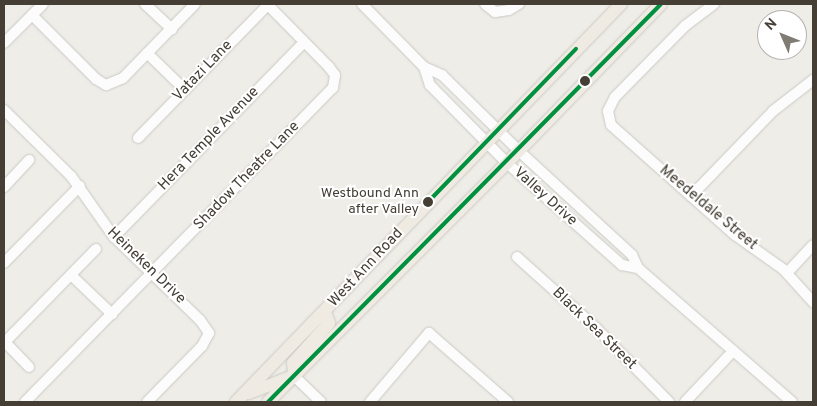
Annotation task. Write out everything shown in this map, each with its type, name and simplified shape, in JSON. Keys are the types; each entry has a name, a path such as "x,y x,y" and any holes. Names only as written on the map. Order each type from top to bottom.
{"main road":[{"name":"West Ann Road","path":"238,400 325,312 497,129 621,4"},
{"name":"West Ann Road","path":"268,402 507,163 661,4"},
{"path":"238,400 294,376 293,363 329,323 325,312"}],"street":[{"path":"4,43 43,4"},
{"path":"145,4 172,29"},
{"path":"32,15 96,79 112,84 147,54 196,4"},
{"path":"267,4 304,42"},
{"name":"Vatazi Lane","path":"138,138 267,4"},
{"name":"Valley Drive","path":"362,4 424,67 442,75 518,151 632,255 638,268 792,402"},
{"path":"484,4 495,12 503,12 519,4"},
{"name":"Meedeldale Street","path":"714,4 685,26 615,97 608,111 611,125 735,235 787,273 813,302"},
{"name":"Shadow Theatre Lane","path":"25,402 333,88 335,75 304,42"},
{"name":"Hera Temple Avenue","path":"114,236 304,42"},
{"path":"147,54 185,90"},
{"name":"Valley Drive","path":"424,67 430,85 507,163 622,265 638,268"},
{"path":"691,196 773,111 813,80"},
{"name":"Heineken Drive","path":"4,110 80,186 114,236 209,333 202,346 147,402"},
{"path":"4,186 30,160"},
{"path":"4,262 80,186"},
{"path":"787,273 813,245"},
{"path":"30,367 4,342 96,249"},
{"name":"Black Sea Street","path":"517,258 596,328 669,402"},
{"path":"71,275 112,314"},
{"path":"370,402 430,333 508,402"},
{"path":"685,402 733,351"},
{"path":"294,376 322,402"}],"transit line":[{"path":"268,402 661,4"},
{"path":"428,202 576,49"}],"place":[{"name":"Westbound Ann after Valley","path":"428,202"}]}
